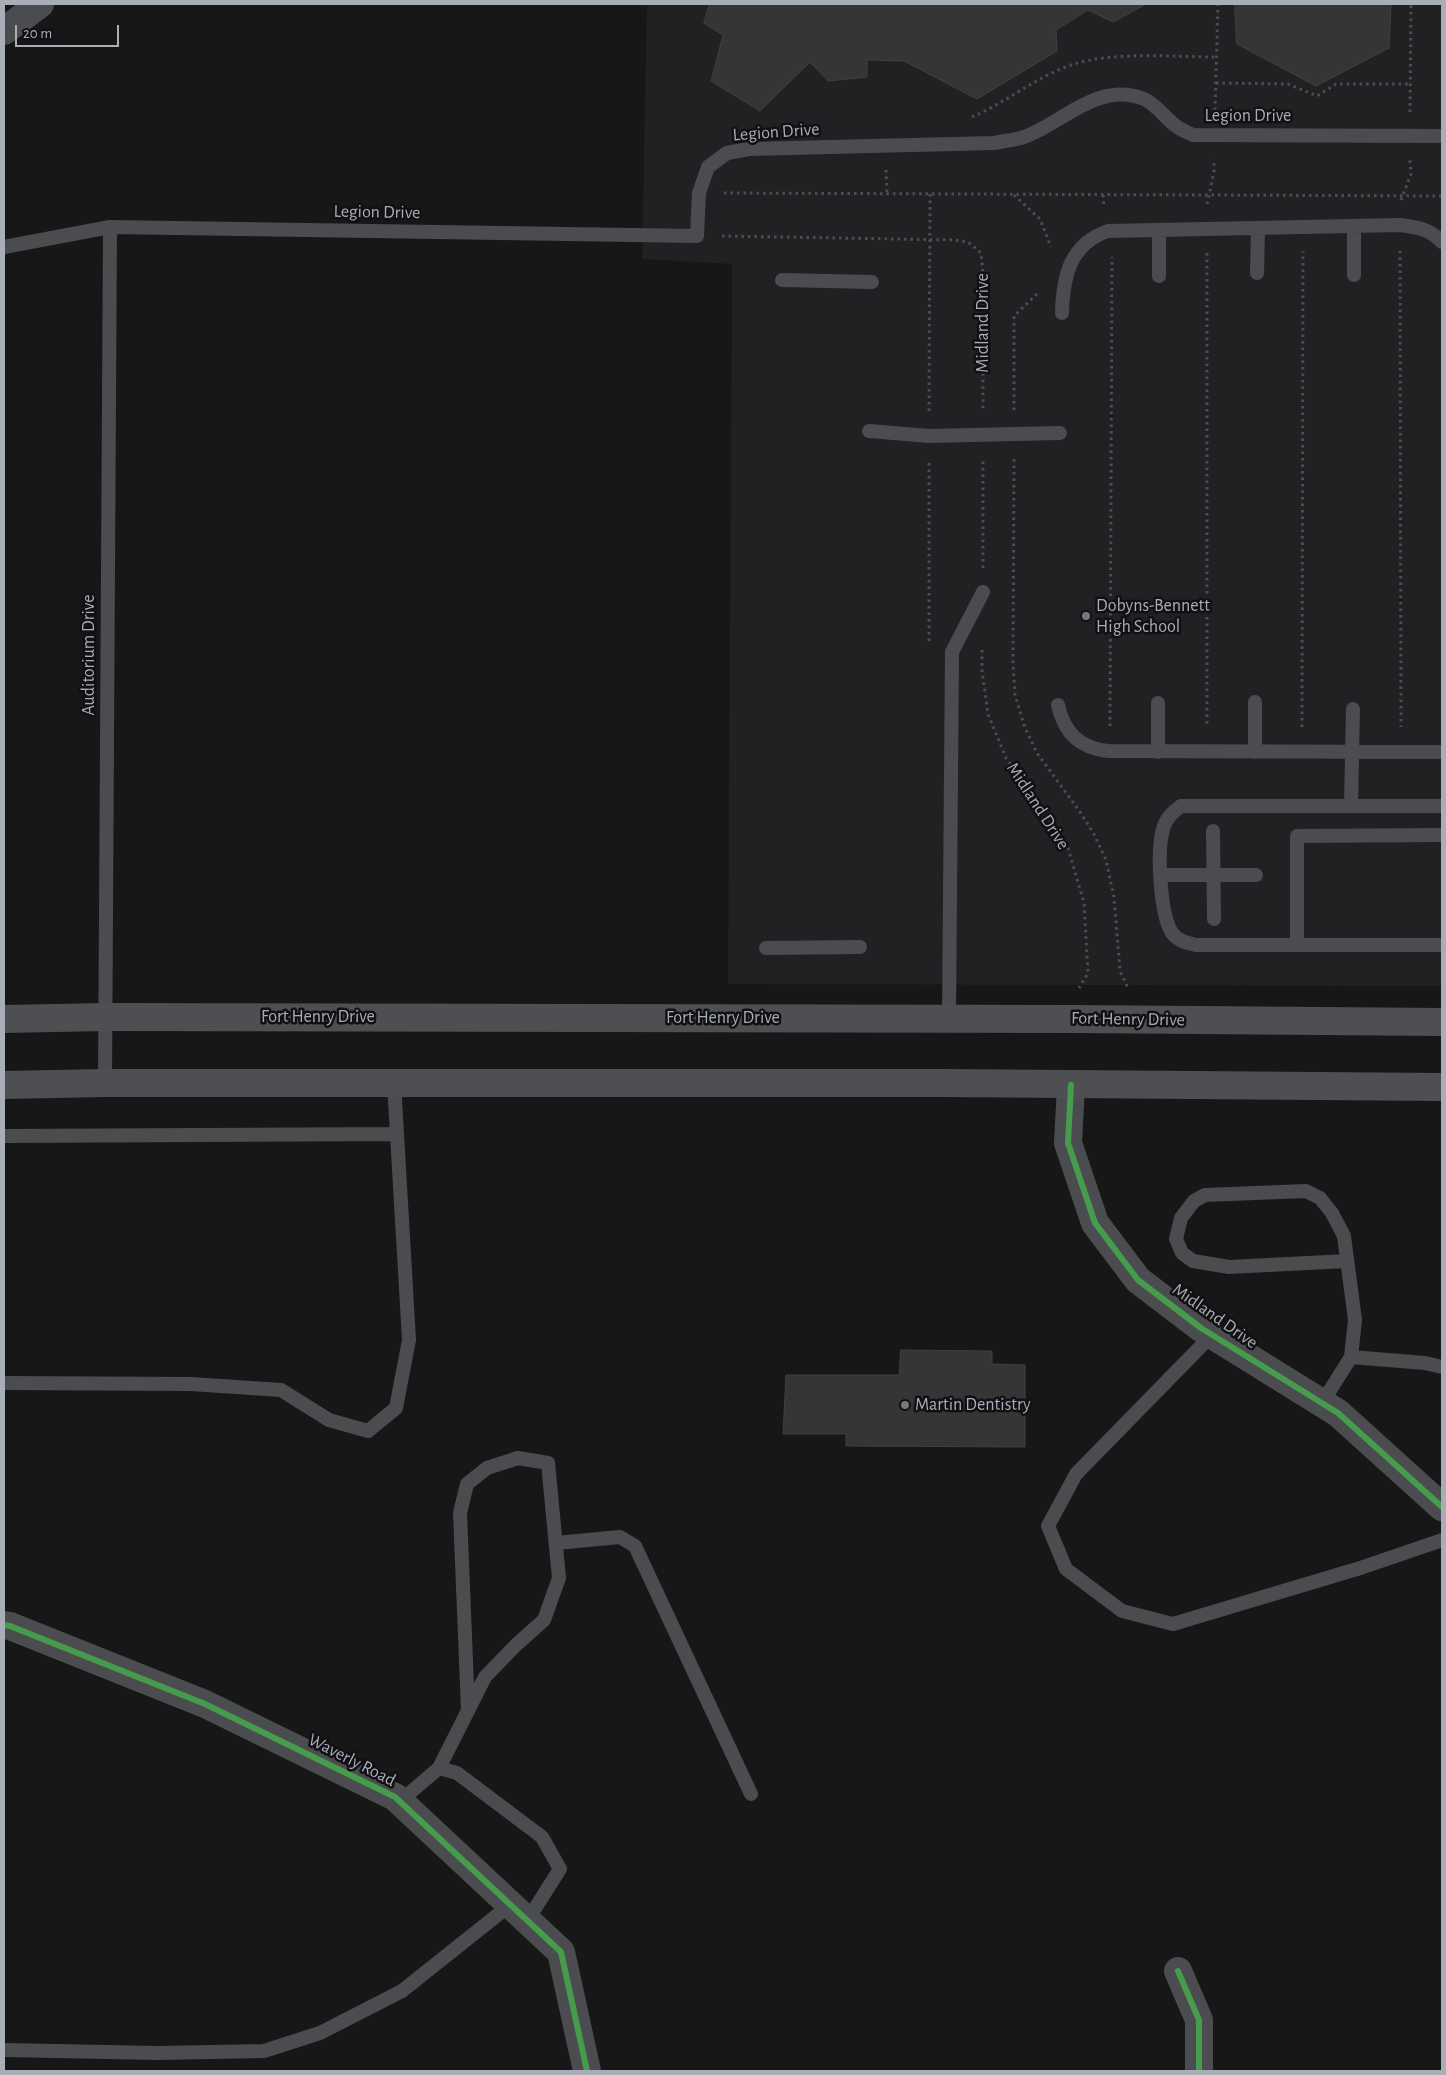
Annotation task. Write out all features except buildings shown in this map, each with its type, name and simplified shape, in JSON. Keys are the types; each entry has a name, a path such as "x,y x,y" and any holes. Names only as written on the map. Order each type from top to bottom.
{"main road":[{"name":"Fort Henry Drive","path":"4,1019 106,1017 1076,1019 1442,1022"},
{"path":"4,1085 105,1083 943,1083 1442,1087"}],"street":[{"path":"4,31 40,4"},
{"name":"Midland Drive","path":"1070,1085 1068,1143 1095,1223 1138,1280 1212,1335 1338,1413 1442,1507"},
{"name":"Waverly Road","path":"4,1625 205,1704 395,1797 561,1952 587,2071"},
{"path":"1178,1972 1199,2020 1199,2071"}],"lane":[{"name":"Legion Drive","path":"4,247 110,227 697,236 699,193 708,167 727,153 749,149 994,142 1023,138 1046,127 1086,102 1107,95 1127,94 1146,100 1177,127 1193,135 1442,136"},
{"path":"1354,226 1354,275"},
{"path":"1062,312 1064,286 1072,260 1080,247 1094,236 1108,231 1400,226 1422,227 1436,235 1442,242"},
{"name":"Auditorium Drive","path":"105,1083 110,227"},
{"path":"1257,274 1258,228"},
{"path":"1159,231 1159,276"},
{"path":"782,280 872,282"},
{"path":"869,431 929,436 1060,433"},
{"path":"949,1019 952,652 983,592"},
{"path":"1255,702 1255,752"},
{"path":"1158,703 1158,752"},
{"path":"1058,705 1066,728 1077,740 1093,750 1158,752 1442,752"},
{"path":"1351,806 1353,709"},
{"path":"1442,806 1182,806 1173,812 1164,824 1160,842 1161,875 1166,920 1173,934 1182,942 1196,945 1442,945"},
{"path":"1213,831 1214,919"},
{"path":"1297,945 1297,836 1442,835"},
{"path":"1161,875 1256,875"},
{"path":"766,948 860,947"},
{"path":"4,1383 191,1384 281,1390 330,1420 368,1431 396,1408 410,1340 394,1083"},
{"path":"4,1136 397,1134"},
{"path":"1322,1403 1351,1357 1355,1320 1344,1236 1332,1213 1320,1198 1306,1191 1205,1195 1194,1201 1180,1218 1176,1239 1182,1253 1193,1261 1228,1267 1347,1261"},
{"path":"1212,1335 1076,1474 1048,1526 1066,1568 1122,1611 1173,1624 1357,1569 1442,1540"},
{"path":"1351,1357 1425,1363 1442,1367"},
{"path":"399,1802 439,1768 485,1677 544,1620 559,1578 548,1463 518,1458 487,1468 467,1484 460,1513 468,1710"},
{"path":"556,1543 620,1537 635,1546 751,1794"},
{"path":"4,2050 158,2053 264,2052 320,2033 402,1991 519,1913 560,1869 542,1837 457,1773 439,1768"}],"path":[{"path":"1207,752 1207,230 1209,195 1214,172 1218,4"},
{"path":"1401,752 1400,202 1411,174 1409,135 1411,4"},
{"path":"969,118 1047,75 1071,65 1094,59 1216,57"},
{"path":"1216,84 1288,84 1317,96 1336,84 1410,84"},
{"path":"887,185 887,194"},
{"path":"699,193 1442,196"},
{"path":"929,644 930,194"},
{"path":"1014,195 1040,219 1053,252"},
{"path":"1103,195 1112,258 1110,751"},
{"path":"1302,752 1303,196"},
{"path":"1040,290 1014,316 1013,664 1015,695 1025,728 1037,753 1078,809 1094,834 1106,860 1114,897 1120,971 1130,991 1128,1020"}],"shaded area":[{"name":"Dobyns-Bennett High School","path":"647,4 1442,4 1442,986 728,984 732,264 642,259"}],"cycle path":[{"path":"1071,1085 1068,1143 1095,1223 1138,1280 1201,1328 1338,1413 1442,1507"},
{"path":"4,1625 205,1704 395,1797 561,1952 587,2071"},
{"path":"1178,1971 1199,2020 1199,2071"}],"place":[{"name":"Dobyns-Bennett High School","path":"1086,616"},
{"name":"Martin Dentistry","path":"905,1405"}]}
